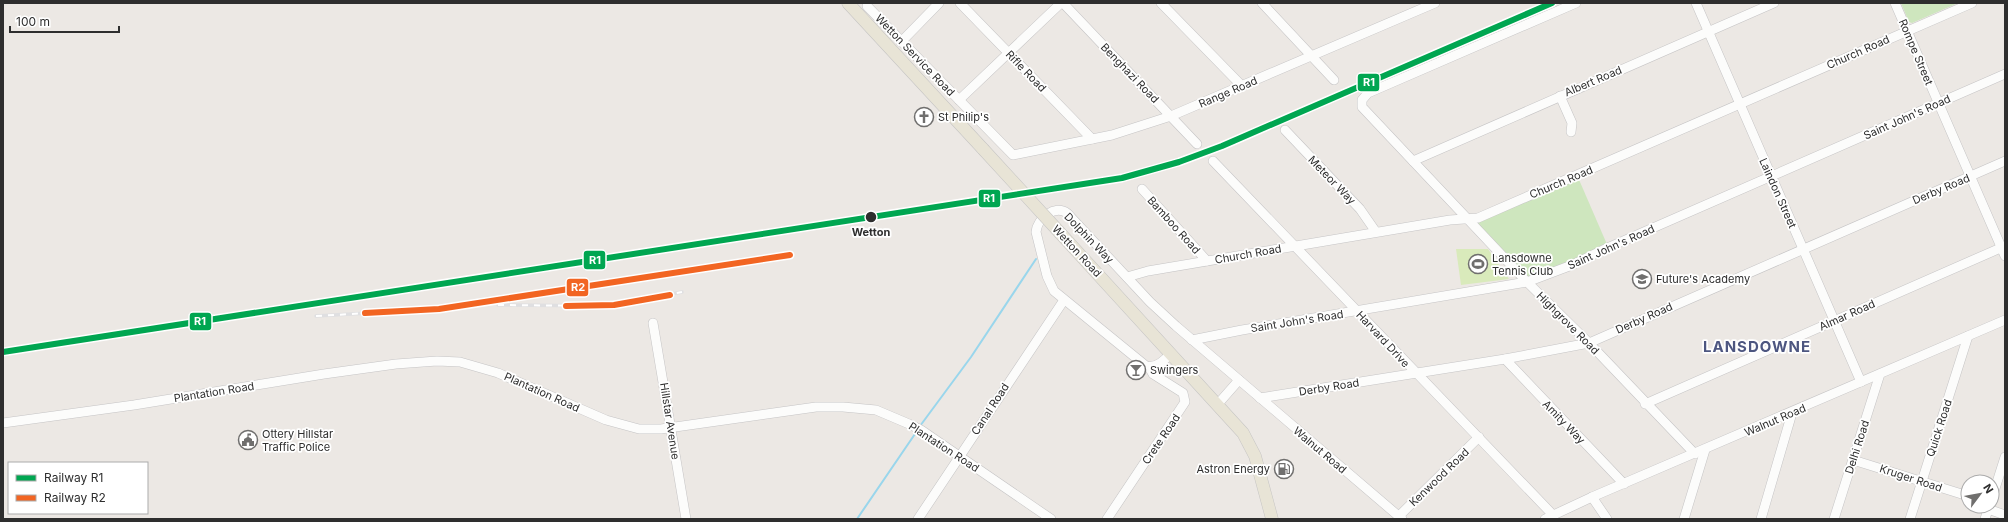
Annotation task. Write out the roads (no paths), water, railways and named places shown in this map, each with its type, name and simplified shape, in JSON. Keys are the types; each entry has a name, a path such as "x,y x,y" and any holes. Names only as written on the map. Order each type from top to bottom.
{"main road":[{"name":"Wetton Road","path":"848,3 1236,424 1251,446 1259,468 1272,519"}],"street":[{"path":"901,42 939,3"},
{"name":"Rifle Road","path":"960,3 1092,139"},
{"path":"959,100 1062,3"},
{"name":"Benghazi Road","path":"1062,3 1197,144"},
{"path":"1161,3 1242,86"},
{"name":"Range Road","path":"1014,155 1134,129 1171,116 1242,86 1418,7 1435,3"},
{"name":"Highgrove Road","path":"1576,3 1368,93 1361,103 1364,110 1527,282 1589,343 1645,404 1695,454"},
{"name":"Laindon Street","path":"1696,3 1861,382"},
{"name":"Albert Road","path":"1413,161 1774,3"},
{"name":"Rompe Street","path":"1895,3 1906,31 2004,250"},
{"name":"Church Road","path":"1127,277 1148,271 1376,232 1450,220 1469,220 1484,215 1972,3"},
{"path":"1264,4 1334,80"},
{"name":"Wetton Service Road","path":"867,6 1014,155"},
{"name":"Saint John's Road","path":"1192,340 1356,310 1527,282 1572,265 1607,248 2005,74"},
{"path":"1560,96 1572,123 1571,132"},
{"name":"Meteor Way","path":"1285,130 1360,209 1376,232"},
{"name":"Harvard Drive","path":"1213,161 1296,246 1414,372 1479,437 1549,517"},
{"name":"Derby Road","path":"1260,398 1414,372 1505,359 1589,343 1803,248 2005,161"},
{"name":"Bamboo Road","path":"1142,189 1207,261"},
{"name":"Dolphin Way","path":"1149,367 1138,360 1054,291 1049,283 1036,236 1038,225 1051,212 1061,210 1067,213 1150,302 1239,380"},
{"name":"Almar Road","path":"1645,404 1835,321 2004,250"},
{"name":"Canal Road","path":"918,519 1064,300"},
{"name":"Walnut Road","path":"1549,517 1592,497 1792,413 2005,320"},
{"name":"Hillstar Avenue","path":"653,323 686,519"},
{"name":"Quick Road","path":"1910,519 1968,336"},
{"path":"1149,367 1158,364 1171,353"},
{"name":"Amity Way","path":"1505,359 1624,484"},
{"name":"Plantation Road","path":"3,424 396,364 437,361 460,362 498,373 611,422 639,429 671,427 816,407 856,407 876,410 909,424 959,456 1051,519"},
{"name":"Crete Road","path":"1107,519 1181,409 1185,399 1182,393 1153,374 1149,367"},
{"name":"Delhi Road","path":"1834,519 1880,374"},
{"path":"1217,405 1239,380"},
{"name":"Walnut Road","path":"1239,380 1400,518"},
{"path":"1761,519 1792,413"},
{"name":"Kenwood Road","path":"1400,518 1479,437"},
{"path":"1684,519 1705,450"},
{"path":"2000,474 2005,457"},
{"name":"Kruger Road","path":"1853,460 1960,494"},
{"path":"1592,497 1607,519"}],"waterway":[{"path":"920,426 971,357 1036,259"},
{"path":"857,519 917,431"}],"railway":[{"path":"316,316 439,309 790,255"},
{"path":"498,305 607,306 682,292"}],"rail line":[{"name":"R1","path":"3,352 1122,178 1179,162 1222,146 1552,3"},
{"name":"R2","path":"365,313 439,309 790,255"},
{"name":"R2","path":"566,306 614,305 670,295"}],"place":[{"name":"St Philip's","path":"924,117"},
{"name":"Wetton","path":"871,217"},
{"name":"Lansdowne Tennis Club","path":"1478,264"},
{"name":"Future's Academy","path":"1642,279"},
{"name":"Swingers","path":"1136,370"},
{"name":"Ottery Hillstar Traffic Police","path":"248,440"},
{"name":"Astron Energy","path":"1284,469"}],"district":[{"name":"LANSDOWNE","path":"1757,347"}]}
